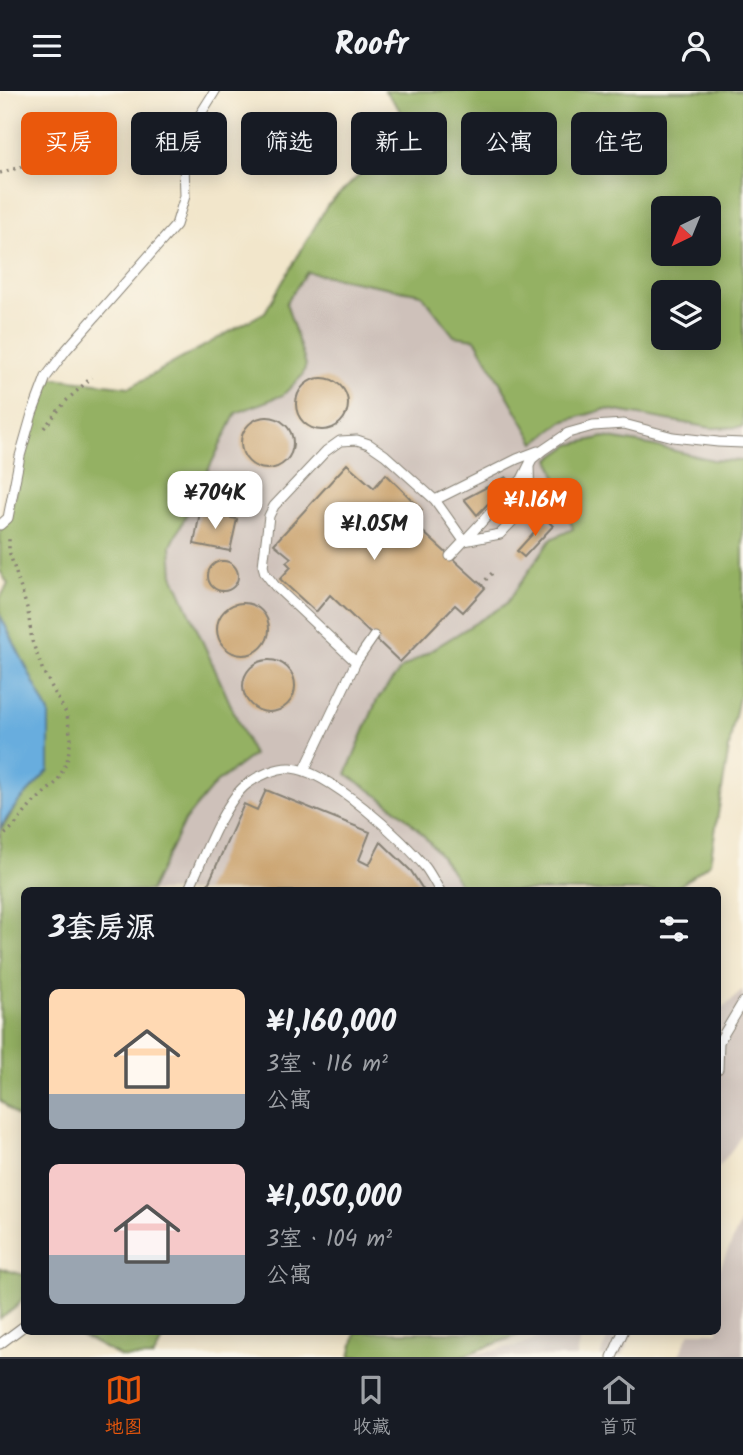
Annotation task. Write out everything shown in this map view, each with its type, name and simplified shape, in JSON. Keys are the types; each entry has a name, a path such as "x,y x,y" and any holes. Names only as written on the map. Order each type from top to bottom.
{"lane":[{"path":"0,525 8,518 20,456 46,377 66,350 176,225 184,196 184,163 193,126 215,91"},
{"path":"450,556 522,478 532,460 568,433 593,426 624,424 673,437 718,443 743,443"},
{"path":"356,662 275,586 265,573 264,553 274,506 326,451 340,441 357,440 369,444 385,455 435,501 464,541"},
{"path":"435,501 517,459 543,450"},
{"path":"464,541 500,534 530,503 529,467"},
{"path":"304,771 356,662 374,636"},
{"path":"190,887 228,805 245,785 264,774 289,767 321,778 343,792 391,832 426,868 438,887"},
{"path":"721,1039 743,1002"},
{"path":"0,1344 21,1328"},
{"path":"612,1357 622,1335"}],"path":[{"path":"0,173 21,167"},
{"path":"43,429 66,401 92,377"},
{"path":"0,839 33,803 57,782 67,762 71,739 67,715 43,671 32,641 28,611 9,551 8,518"},
{"path":"481,585 495,570"}],"shaded area":[{"path":"307,271 421,294 454,336 475,339 535,443 562,422 606,409 712,428 743,427 743,461 713,460 650,445 506,604 432,649 347,774 379,796 423,835 461,887 152,887 185,820 216,783 252,755 173,575 171,546 236,413 283,395 306,365 286,303"},
{"path":"743,990 743,1133 721,1164 721,1009"},
{"path":"743,1217 743,1357 678,1357 689,1335 721,1335 721,1265"},
{"path":"543,1335 581,1335 577,1357 461,1357 528,1343"},
{"path":"609,1335 632,1335 621,1357 600,1357"}],"green space":[{"path":"385,91 743,91 743,427 712,428 606,409 562,422 535,443 475,339 454,336 421,294 307,272 286,303 306,365 302,376 283,395 236,413 171,546 173,575 253,755 216,783 185,820 152,887 21,887 21,1120 0,1100 0,832 17,804 49,770 49,713 0,615 0,598 8,584 0,571 0,524 8,518 46,377 130,387 265,312 327,206 360,175 447,175 447,112 402,112"},
{"path":"604,437 713,460 743,461 743,679 710,863 678,887 461,887 441,856 407,819 346,774 377,700 401,669 506,604 551,539 573,529 550,459 570,445"},
{"path":"0,1268 21,1274 21,1301 0,1319"},
{"path":"80,1335 166,1335 153,1357 121,1357"},
{"path":"355,1335 519,1335 460,1357 350,1357"}],"water":[{"path":"0,615 49,713 49,770 17,804 0,828"}],"building":[{"path":"322,378 341,385 348,404 341,423 322,430 303,423 296,404 303,385"},
{"path":"267,417 277,419 285,425 291,433 291,453 285,461 277,467 267,469 257,467 249,461 243,453 241,443 243,433 249,425 257,419"},
{"path":"347,464 374,488 386,474 422,510 411,521 485,588 463,612 455,605 400,662 330,595 316,612 280,579 291,567 286,562 291,558 274,544"},
{"path":"234,476 245,480 249,491 245,502 234,506 223,502 219,491 223,480"},
{"path":"506,477 510,481 477,515 464,499"},
{"path":"200,512 237,519 230,551 194,544"},
{"path":"546,519 553,526 524,557 517,551"},
{"path":"223,561 234,565 238,576 234,587 223,591 212,587 208,576 212,565"},
{"path":"243,603 262,610 269,629 262,648 243,655 224,648 217,629 224,610"},
{"path":"269,660 288,667 295,686 288,705 269,712 250,705 243,686 250,667"},
{"path":"266,790 370,832 359,860 369,865 381,842 411,871 421,887 207,887 244,804 257,810"}]}
